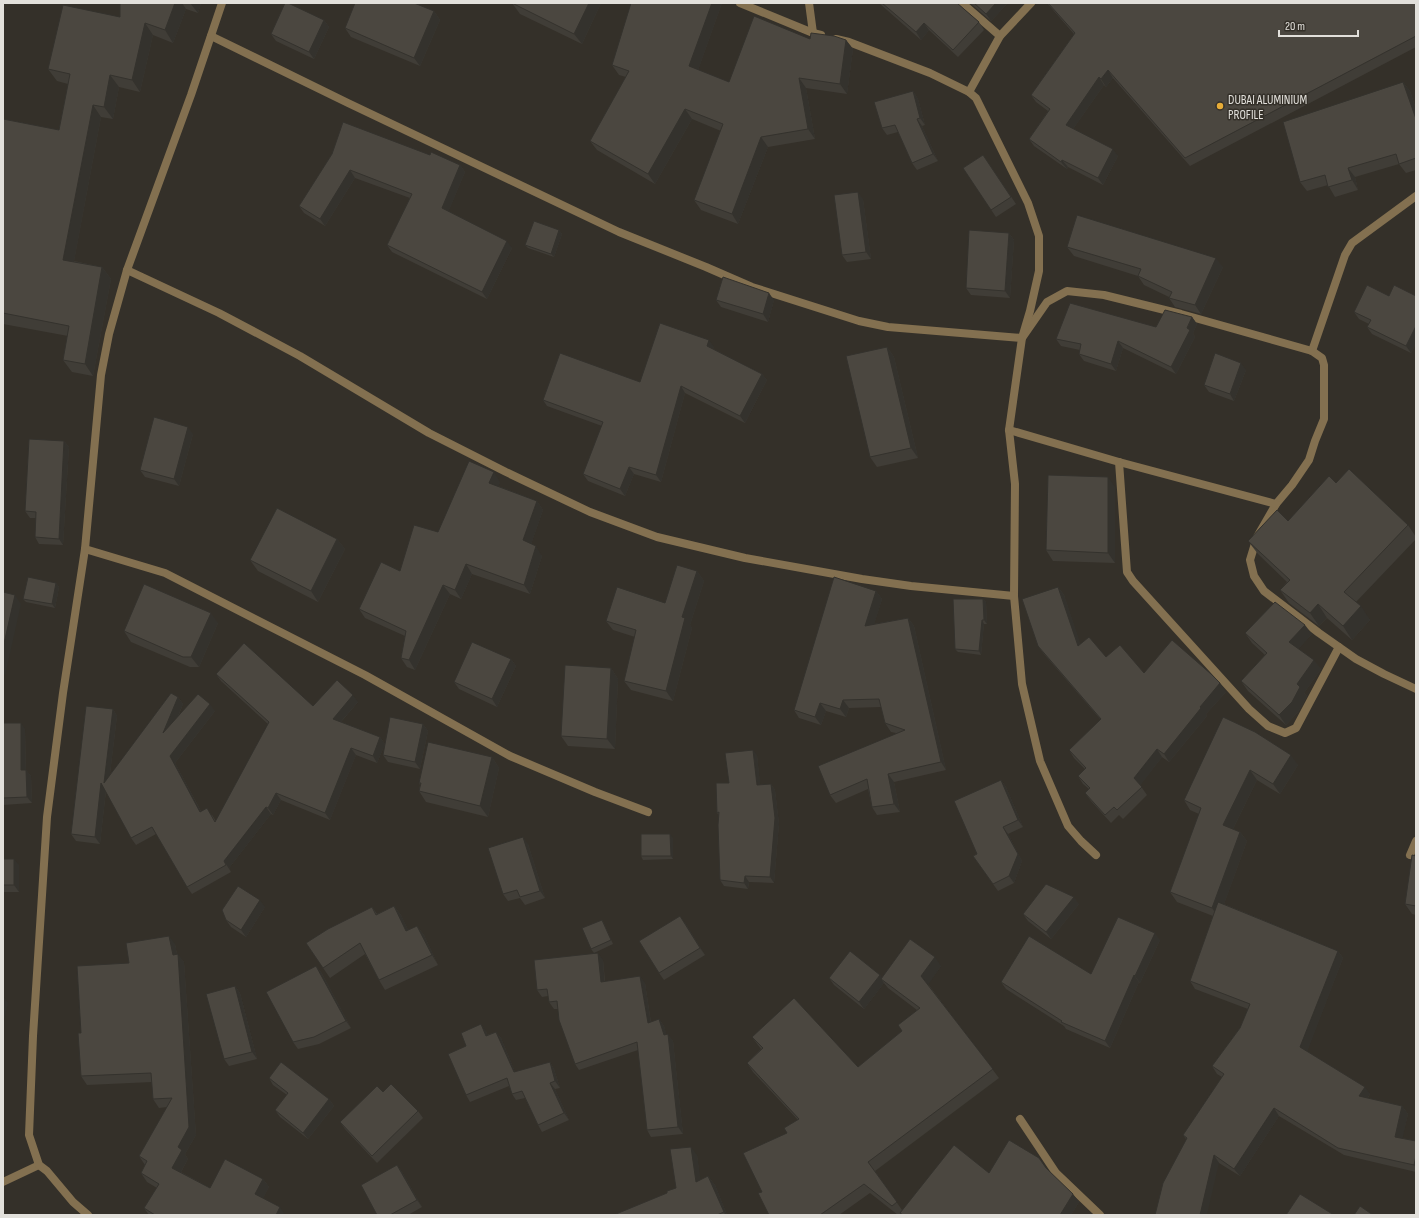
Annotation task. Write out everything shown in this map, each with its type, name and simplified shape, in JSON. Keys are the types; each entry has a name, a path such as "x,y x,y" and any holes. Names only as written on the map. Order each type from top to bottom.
{"street":[{"path":"88,1215 73,1202 47,1171 38,1165 29,1135 33,1036 47,817 63,693 85,549 101,375 109,334 127,270 191,95 222,3"},
{"path":"740,3 813,33 856,44 930,73 969,92 976,98 1028,203 1039,236 1039,271 1022,338 1009,430 1014,484 1014,596 1022,684 1040,760 1068,826 1096,855"},
{"path":"809,3 813,33"},
{"path":"962,3 1000,36"},
{"path":"969,92 1000,36 1031,3"},
{"path":"211,36 341,100 619,232 752,287 860,322 888,327 1022,338"},
{"path":"1312,352 1343,262 1352,243 1416,196"},
{"path":"127,270 219,313 294,353 429,433 506,472 605,518 657,537 745,558 911,586 1014,596"},
{"path":"1022,338 1047,302 1067,291 1104,295 1173,312 1312,352 1322,358 1324,365 1324,419 1309,460 1292,485 1276,504 1257,537 1250,560 1254,576 1264,591 1318,633 1361,662 1416,689"},
{"path":"1009,430 1119,462 1276,504"},
{"path":"1119,462 1126,563 1128,572 1133,582 1249,709 1268,726 1285,733 1296,728 1339,647"},
{"path":"85,549 165,573 365,675 510,756 594,792 648,812"},
{"path":"1410,855 1416,841"},
{"path":"1020,1119 1056,1173 1100,1215"},
{"path":"3,1182 38,1165"}],"building":[{"path":"120,3 175,3 165,30 145,23 132,80 110,75 104,107 93,105 63,260 102,267 85,364 63,360 69,326 3,313 3,119 59,130 70,74 48,69 63,5 120,17"},
{"path":"285,3 324,20 309,52 271,34"},
{"path":"355,3 414,3 434,11 414,58 345,28"},
{"path":"512,3 589,3 574,34"},
{"path":"631,3 712,3 689,66 729,82 754,16 810,39 811,33 834,36 846,40 840,84 799,78 808,129 761,137 732,214 694,200 723,124 685,109 648,174 590,141 629,71 612,65"},
{"path":"882,3 957,3 979,22 953,50 924,23 916,32"},
{"path":"974,3 996,3 986,14"},
{"name":"DUBAI ALUMINIUM PROFILE","path":"1048,3 1416,3 1416,36 1185,158 1108,70 1101,79 1099,77 1066,125 1113,149 1098,178 1062,160 1061,162 1029,139 1050,109 1031,95 1075,33"},
{"path":"1403,82 1416,119 1416,158 1399,164 1396,154 1348,168 1352,180 1328,187 1325,175 1300,182 1283,122"},
{"path":"913,91 920,118 917,119 933,154 912,163 895,125 882,128 874,102"},
{"path":"343,122 430,155 431,152 460,165 442,208 507,241 482,292 387,245 412,194 350,170 320,219 299,206 332,154"},
{"path":"983,155 1011,197 991,210 963,168"},
{"path":"858,192 866,252 842,255 834,195"},
{"path":"1077,215 1216,258 1195,305 1169,298 1172,292 1138,276 1141,269 1067,247"},
{"path":"534,221 559,230 551,254 525,245"},
{"path":"969,230 1009,233 1005,291 966,288"},
{"path":"723,277 769,293 763,314 716,300"},
{"path":"1367,285 1389,296 1394,285 1416,296 1416,326 1406,346 1367,327 1371,320 1354,312"},
{"path":"1070,303 1156,327 1165,310 1192,317 1187,328 1190,330 1171,367 1118,341 1111,364 1079,354 1081,344 1056,339"},
{"path":"660,323 709,340 707,346 762,374 740,416 681,386 656,475 629,467 620,489 583,474 603,422 543,400 560,353 640,382"},
{"path":"887,347 911,448 870,457 846,356"},
{"path":"1215,353 1241,363 1230,394 1204,385"},
{"path":"154,417 188,427 174,479 140,470"},
{"path":"29,439 64,441 59,539 35,537 36,512 25,511"},
{"path":"469,461 494,472 489,483 537,501 523,540 536,546 524,585 466,564 455,590 443,585 409,660 401,658 406,631 359,609 381,562 400,571 414,525 438,532"},
{"path":"1349,469 1408,525 1344,592 1361,606 1343,626 1318,604 1310,613 1280,590 1290,580 1248,541 1277,510 1288,521 1329,476 1336,483"},
{"path":"1048,475 1108,477 1108,553 1046,550"},
{"path":"277,508 337,539 311,591 250,560"},
{"path":"677,565 697,571 682,617 685,618 666,691 624,681 636,630 606,621 617,587 665,603"},
{"path":"28,577 56,583 52,604 23,599"},
{"path":"834,577 876,591 865,626 908,618 941,762 888,774 894,804 872,807 867,779 830,795 818,766 905,730 885,723 879,699 843,700 840,709 820,703 815,717 794,710"},
{"path":"144,584 211,613 191,657 183,657 124,631"},
{"path":"1058,587 1078,646 1089,637 1106,657 1120,645 1144,673 1172,640 1220,683 1164,754 1157,749 1134,778 1142,787 1117,810 1114,807 1105,815 1085,793 1090,788 1078,776 1086,768 1069,750 1101,719 1038,646 1022,599"},
{"path":"3,592 15,595 3,648"},
{"path":"953,599 983,599 984,620 982,620 979,651 955,649"},
{"path":"1275,602 1305,625 1289,642 1314,660 1297,684 1300,687 1292,702 1279,715 1241,681 1267,653 1245,633"},
{"path":"472,642 511,659 492,699 454,682"},
{"path":"244,643 313,706 337,680 353,695 333,719 380,737 373,756 351,748 325,813 276,793 268,808 266,807 224,861 226,865 187,887 152,827 131,838 101,783 95,837 71,834 86,706 113,709 104,783 171,693 178,697 163,733 198,694 210,704 170,756 200,812 207,808 215,822 269,722 216,674"},
{"path":"565,665 611,668 607,739 561,736"},
{"path":"390,717 423,724 415,762 383,755"},
{"path":"1223,717 1255,732 1291,755 1273,784 1250,770 1223,825 1240,832 1212,908 1170,892 1201,808 1184,800"},
{"path":"3,723 21,723 21,770 26,770 27,797 3,798"},
{"path":"428,742 492,757 480,806 419,791 421,783 419,783"},
{"path":"753,750 757,785 771,784 775,818 770,877 745,876 744,883 720,880 719,812 717,813 716,783 729,783 725,753"},
{"path":"1001,780 1018,820 1003,827 1018,854 1009,876 993,884 973,856 977,854 954,801"},
{"path":"641,834 670,834 671,856 641,856"},
{"path":"523,837 540,891 520,897 517,890 503,894 488,848"},
{"path":"1412,855 1416,856 1416,906 1405,904"},
{"path":"3,859 14,859 14,885 3,885"},
{"path":"1046,884 1074,897 1046,932 1023,914"},
{"path":"238,886 260,900 241,930 226,920 222,910"},
{"path":"1218,902 1338,951 1300,1047 1365,1087 1359,1096 1402,1106 1395,1137 1416,1141 1416,1156 1414,1165 1338,1148 1274,1108 1234,1169 1214,1155 1200,1215 1155,1215 1163,1183 1187,1138 1183,1135 1224,1074 1212,1066 1240,1028 1250,1004 1190,981"},
{"path":"394,906 406,931 417,926 432,955 379,980 360,943 323,968 306,943 328,929 372,907 376,915"},
{"path":"680,916 700,948 659,973 639,941"},
{"path":"1118,917 1155,933 1135,976 1134,975 1105,1041 1061,1022 1062,1021 1001,982 1029,936 1091,974"},
{"path":"602,920 611,940 591,949 582,928"},
{"path":"169,936 173,955 178,954 189,1127 178,1147 182,1150 172,1168 210,1188 225,1159 263,1179 255,1194 280,1207 276,1215 155,1215 144,1208 159,1184 141,1173 147,1161 139,1156 172,1098 153,1099 151,1073 81,1076 78,1033 81,1033 77,966 129,963 126,943"},
{"path":"910,939 935,957 921,976 993,1069 868,1162 897,1202 892,1206 864,1184 820,1215 769,1215 758,1193 762,1192 743,1153 787,1133 784,1128 799,1119 747,1063 763,1048 752,1037 794,998 858,1067 902,1031 898,1025 920,1008 881,979"},
{"path":"850,951 880,975 859,1002 829,978"},
{"path":"598,953 601,982 640,976 648,1023 659,1019 664,1035 668,1034 678,1127 647,1130 637,1042 575,1064 559,1020 557,1001 549,1002 547,989 537,990 534,960"},
{"path":"316,966 346,1021 314,1037 293,1042 266,992"},
{"path":"235,986 252,1052 224,1059 206,994"},
{"path":"481,1024 486,1036 496,1032 514,1072 550,1062 555,1081 550,1083 564,1113 538,1125 522,1091 512,1094 507,1078 466,1095 448,1054 466,1046 461,1033"},
{"path":"281,1062 329,1099 303,1133 275,1110 288,1093 269,1078"},
{"path":"391,1084 418,1111 372,1156 340,1122 377,1086 383,1092"},
{"path":"1009,1140 1039,1158 1046,1168 1073,1194 1060,1215 903,1215 900,1213 954,1145 989,1173"},
{"path":"691,1147 696,1182 708,1176 724,1212 717,1215 616,1215 676,1188 670,1149"},
{"path":"397,1165 417,1200 390,1215 377,1215 361,1185"},
{"path":"1300,1194 1334,1215 1286,1215"},
{"path":"1360,1206 1373,1215 1354,1215"}],"place":[{"name":"DUBAI ALUMINIUM PROFILE","path":"1220,106"}]}
